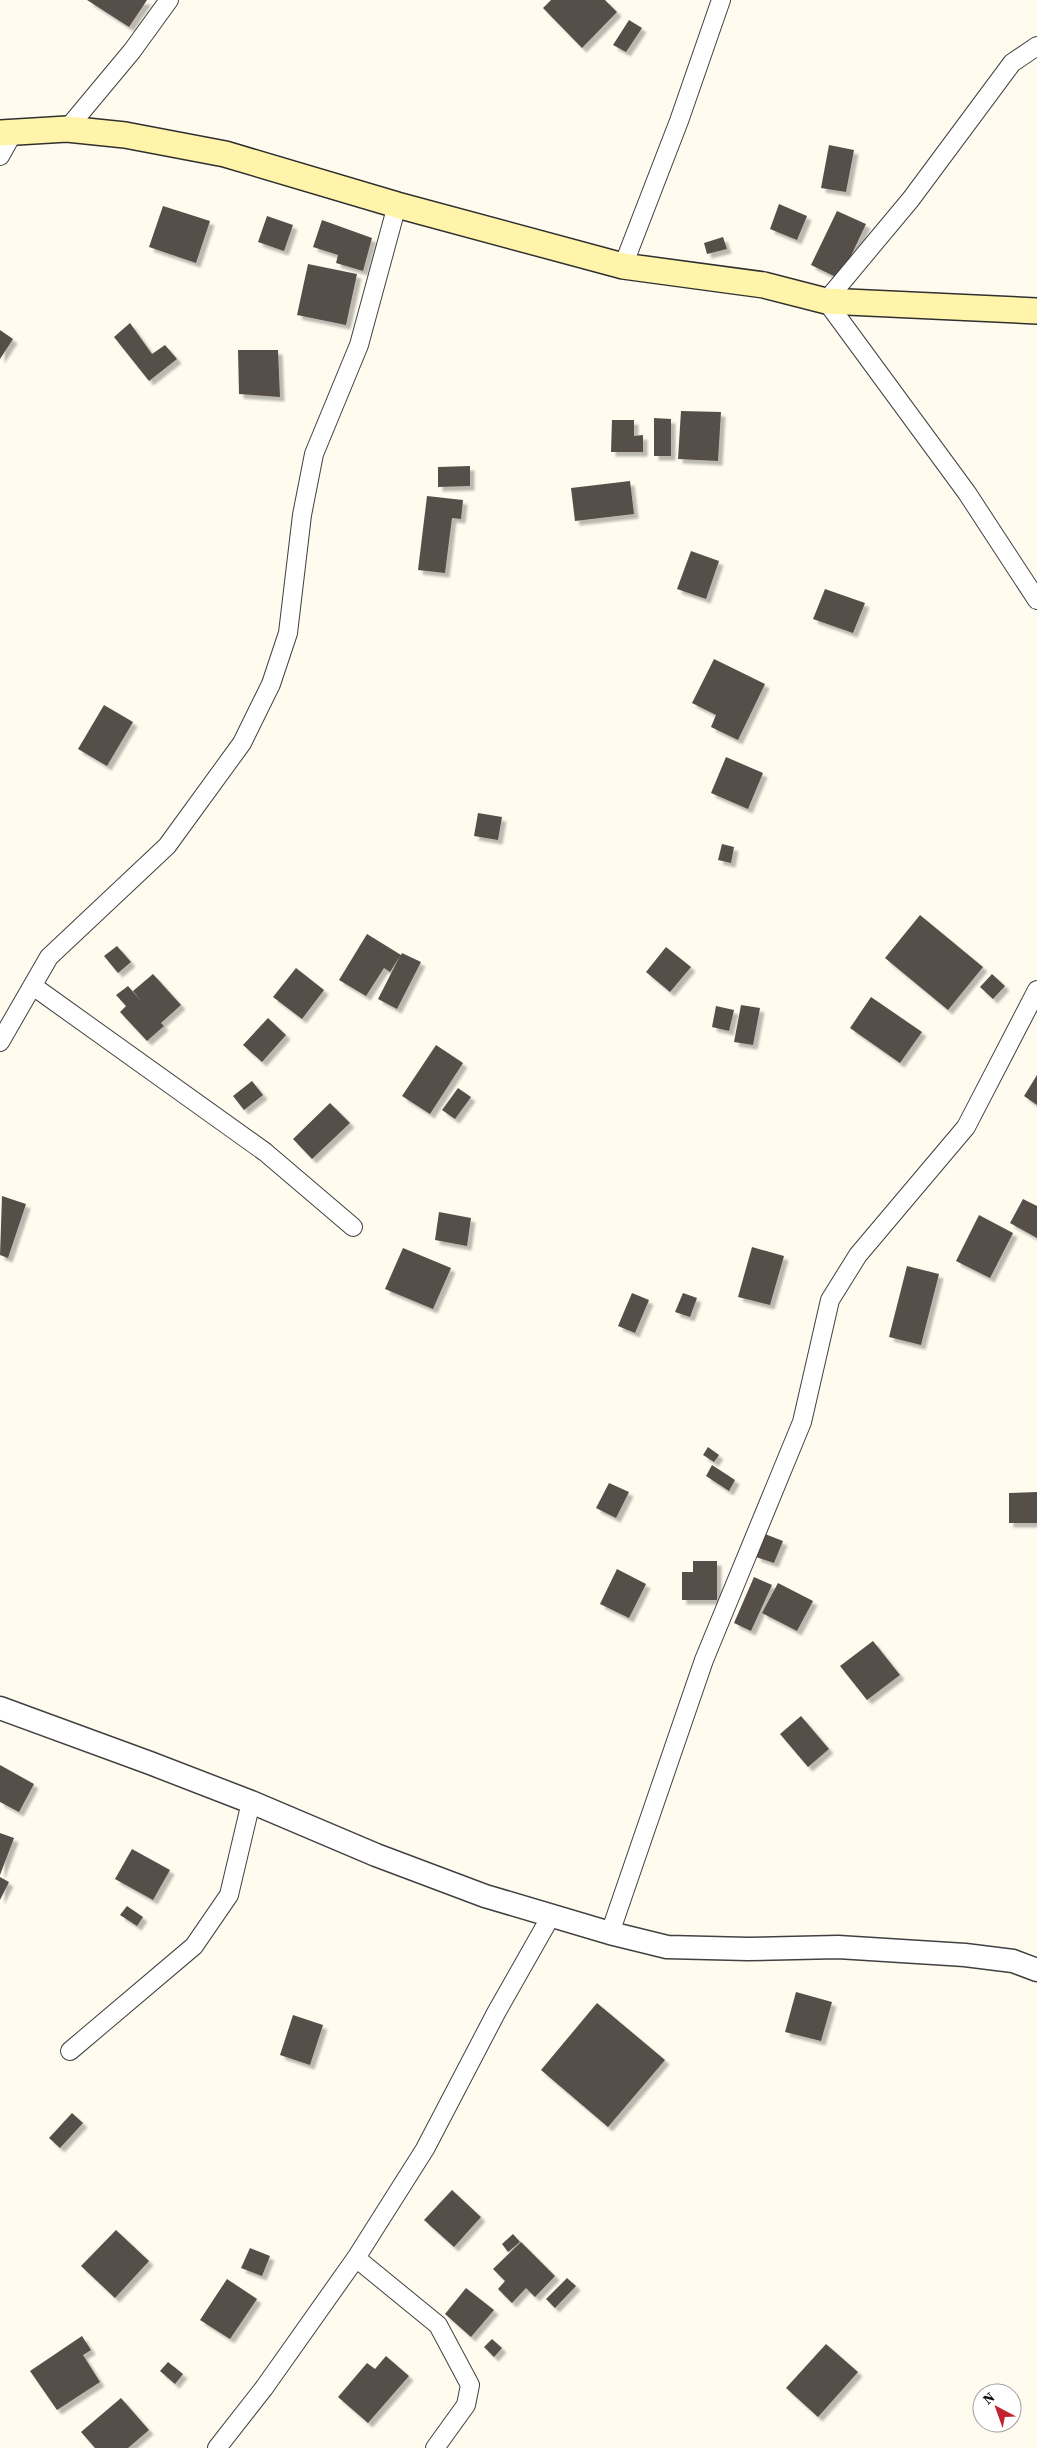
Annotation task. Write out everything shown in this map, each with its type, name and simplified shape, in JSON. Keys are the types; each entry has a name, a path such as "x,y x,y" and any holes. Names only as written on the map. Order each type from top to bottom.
{"main road":[{"path":"7,132 67,129 125,135 225,154 397,205 623,266 764,285 826,301 1037,311"}],"street":[{"path":"67,129 132,51 169,0"},
{"path":"623,266 679,121 721,0"},
{"path":"1037,46 1012,63 911,199 826,301 967,493 1037,600"},
{"path":"0,156 7,132"},
{"path":"0,1042 49,957 167,846 242,743 271,684 288,633 302,515 314,454 359,345 397,205"},
{"path":"33,986 265,1152 353,1227"},
{"path":"610,1933 704,1660 802,1422 830,1300 858,1255 966,1127 1037,990"},
{"path":"0,1708 252,1802 376,1855 485,1896 610,1933 667,1947 748,1950 838,1947 965,1955 1013,1961 1037,1970"},
{"path":"70,2051 194,1946 228,1895 252,1802"},
{"path":"217,2448 264,2388 356,2258 425,2149 496,2013 551,1916"},
{"path":"356,2258 438,2325 470,2385 466,2405 435,2448"}],"building":[{"path":"87,0 147,0 129,27"},
{"path":"551,0 605,0 617,12 582,48 543,8"},
{"path":"629,20 642,28 626,52 613,45"},
{"path":"829,145 854,150 846,192 821,188"},
{"path":"779,204 807,216 797,240 770,229"},
{"path":"163,206 210,221 196,263 149,247"},
{"path":"837,211 866,224 840,279 811,265"},
{"path":"267,216 293,225 284,251 258,242"},
{"path":"322,220 372,238 363,271 336,263 338,255 313,247"},
{"path":"723,237 727,249 707,254 704,243"},
{"path":"308,264 357,274 346,325 297,315"},
{"path":"130,323 152,354 165,345 177,359 149,381 114,337"},
{"path":"0,330 13,339 0,359"},
{"path":"238,350 278,350 280,397 239,394"},
{"path":"681,411 721,412 718,461 678,459"},
{"path":"654,418 671,419 671,456 654,456"},
{"path":"612,420 634,420 634,436 643,435 643,452 611,452"},
{"path":"470,466 470,486 438,487 438,467"},
{"path":"630,481 634,514 575,521 571,488"},
{"path":"427,496 463,500 461,519 452,518 445,573 418,570"},
{"path":"691,551 719,561 706,599 677,589"},
{"path":"825,589 865,603 853,633 813,619"},
{"path":"714,659 765,684 738,740 711,727 716,715 692,703"},
{"path":"104,705 133,722 107,766 78,749"},
{"path":"726,757 763,773 748,809 711,793"},
{"path":"478,813 502,817 498,840 474,836"},
{"path":"722,844 734,847 731,863 718,860"},
{"path":"920,915 983,967 948,1010 885,958"},
{"path":"367,934 401,955 402,953 421,962 397,1009 378,999 400,956 390,972 384,968 366,996 339,980"},
{"path":"117,946 131,962 118,973 104,956"},
{"path":"666,947 691,967 670,992 646,972"},
{"path":"296,968 324,990 302,1019 273,997"},
{"path":"153,974 181,1005 161,1023 164,1026 147,1041 120,1012 126,1006 116,995 128,986 142,1002 133,991"},
{"path":"992,974 1005,986 993,999 980,987"},
{"path":"871,997 922,1032 900,1063 850,1028"},
{"path":"741,1005 760,1008 753,1045 734,1042"},
{"path":"716,1006 734,1010 729,1031 712,1027"},
{"path":"268,1018 286,1035 262,1062 243,1045"},
{"path":"436,1045 463,1063 430,1114 402,1096"},
{"path":"1037,1075 1037,1105 1024,1096"},
{"path":"252,1081 263,1095 244,1110 233,1096"},
{"path":"458,1088 471,1097 455,1119 442,1110"},
{"path":"330,1103 350,1123 312,1159 293,1139"},
{"path":"2,1196 26,1204 8,1258 0,1255"},
{"path":"1023,1199 1037,1206 1037,1238 1010,1223"},
{"path":"439,1212 471,1218 467,1246 435,1240"},
{"path":"979,1215 1013,1233 990,1278 956,1261"},
{"path":"752,1247 784,1256 770,1305 738,1297"},
{"path":"403,1248 451,1268 433,1309 385,1289"},
{"path":"907,1266 939,1274 921,1345 889,1337"},
{"path":"632,1293 649,1300 635,1333 618,1326"},
{"path":"683,1293 697,1298 690,1317 675,1312"},
{"path":"708,1447 719,1455 714,1462 703,1455"},
{"path":"712,1465 735,1480 729,1491 706,1476"},
{"path":"609,1483 629,1492 616,1518 596,1508"},
{"path":"1037,1492 1037,1523 1009,1523 1009,1493"},
{"path":"765,1534 783,1541 774,1563 756,1557"},
{"path":"693,1561 717,1561 717,1600 682,1600 682,1572 693,1572"},
{"path":"617,1569 646,1584 629,1618 600,1604"},
{"path":"754,1577 772,1585 751,1631 734,1623"},
{"path":"778,1583 813,1601 797,1631 762,1613"},
{"path":"873,1641 900,1675 867,1700 840,1666"},
{"path":"801,1716 829,1749 808,1767 780,1734"},
{"path":"0,1765 34,1784 19,1812 0,1802"},
{"path":"0,1833 14,1838 0,1875"},
{"path":"132,1849 170,1870 153,1900 115,1879"},
{"path":"0,1877 9,1882 0,1900"},
{"path":"127,1906 143,1917 137,1926 120,1915"},
{"path":"796,1992 832,2002 821,2041 785,2032"},
{"path":"597,2003 665,2060 608,2127 541,2070"},
{"path":"293,2015 323,2025 310,2065 280,2055"},
{"path":"72,2113 83,2123 60,2148 49,2138"},
{"path":"452,2190 481,2217 454,2247 424,2220"},
{"path":"116,2230 149,2261 115,2298 81,2266"},
{"path":"513,2234 520,2242 508,2252 502,2244"},
{"path":"521,2242 555,2276 535,2297 526,2288 512,2303 498,2289 505,2281 493,2269"},
{"path":"250,2248 270,2256 262,2276 241,2268"},
{"path":"567,2278 576,2286 555,2308 546,2299"},
{"path":"227,2279 257,2299 230,2339 200,2320"},
{"path":"466,2288 494,2310 471,2337 445,2314"},
{"path":"82,2336 91,2350 83,2355 100,2382 57,2410 30,2371"},
{"path":"492,2339 502,2348 494,2357 484,2347"},
{"path":"826,2344 858,2372 818,2417 786,2388"},
{"path":"386,2356 409,2376 368,2423 338,2397 367,2363 375,2369"},
{"path":"168,2362 183,2374 175,2384 160,2371"},
{"path":"121,2398 149,2430 128,2448 95,2448 81,2432"}]}
